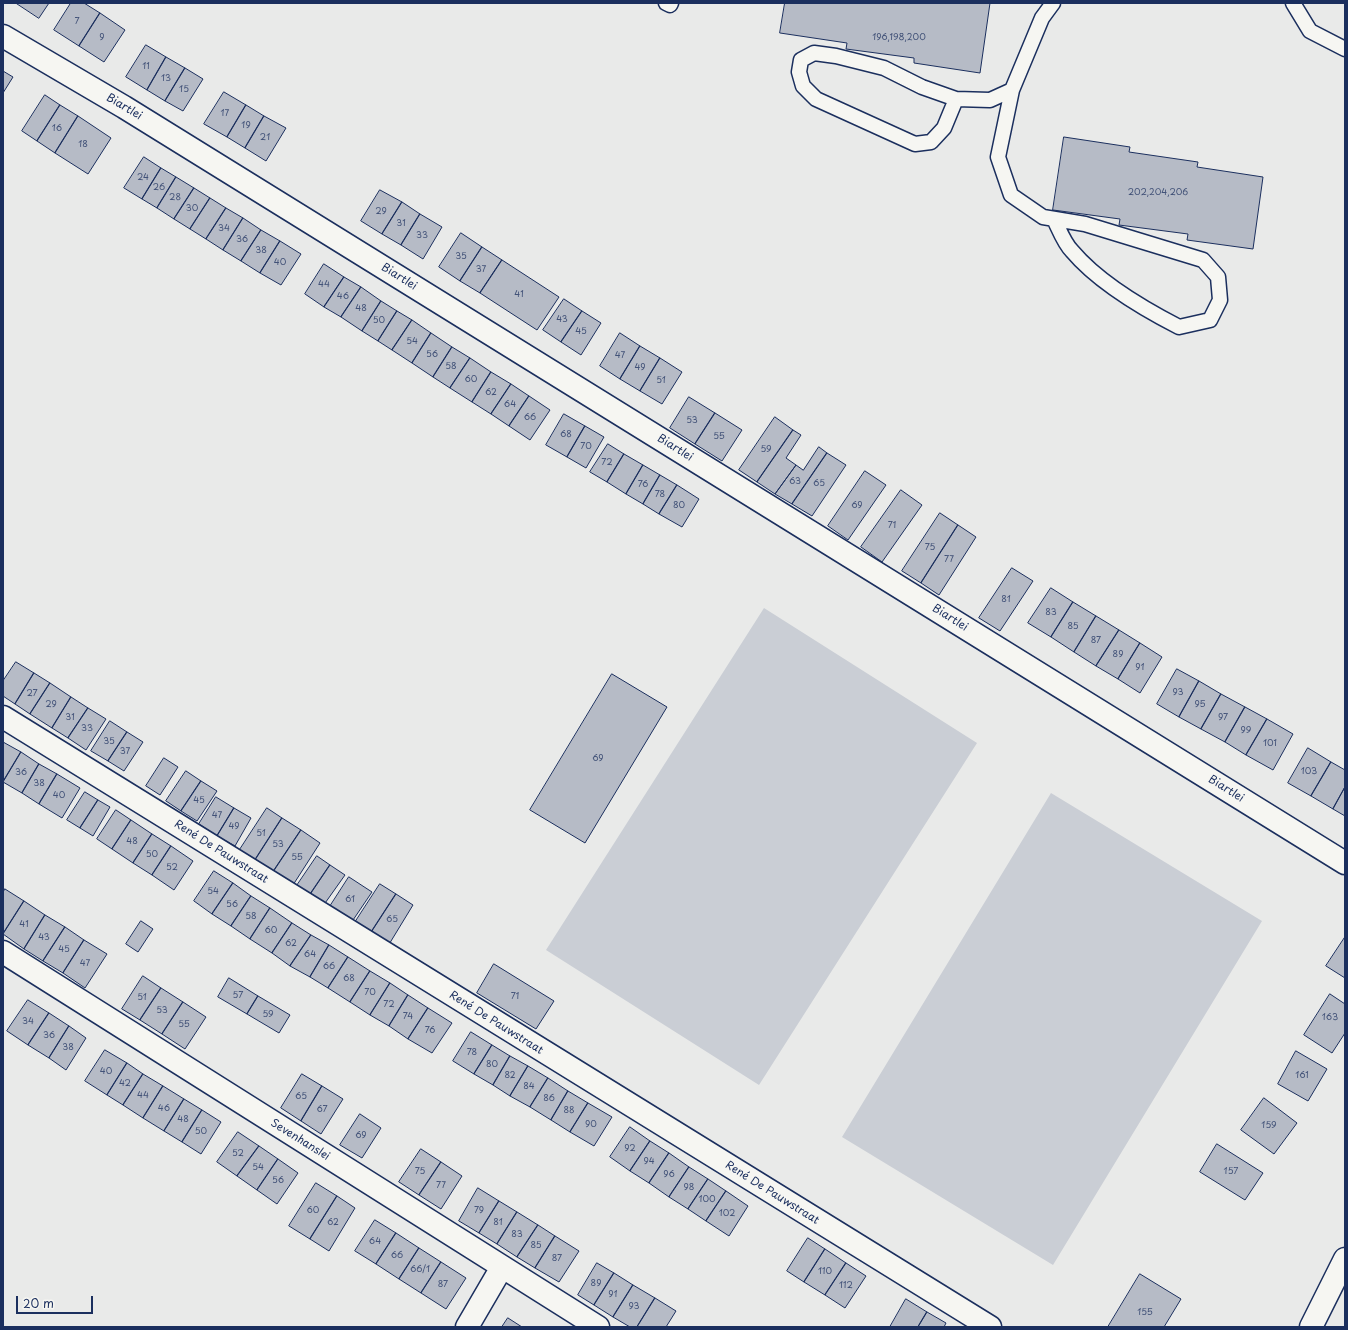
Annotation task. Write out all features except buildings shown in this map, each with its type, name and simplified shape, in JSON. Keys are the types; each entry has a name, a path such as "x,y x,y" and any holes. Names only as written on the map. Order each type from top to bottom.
{"street":[{"name":"Biartlei","path":"3,36 124,107 1345,863"},
{"name":"René De Pauwstraat","path":"3,717 990,1327"},
{"name":"Sevenhanslei","path":"3,952 598,1327"},
{"path":"1311,1327 1345,1259"},
{"path":"467,1327 502,1267"}],"lane":[{"path":"666,3 670,5 671,3"},
{"path":"1053,3 1042,18 1012,90 998,158 1012,195 1043,217 1085,224 1203,260 1218,277 1220,300 1210,320 1179,327 1146,310 1104,281 1071,251 1054,219"},
{"path":"1293,3 1310,31 1345,50"},
{"path":"956,99 944,128 931,142 915,144 816,99 803,86 799,72 801,60 814,53 836,56 884,68 922,87 956,99 990,100 1012,90"}],"shaded area":[{"path":"764,608 977,743 759,1085 546,950"},
{"path":"1051,793 1262,921 1053,1265 842,1137"}]}
